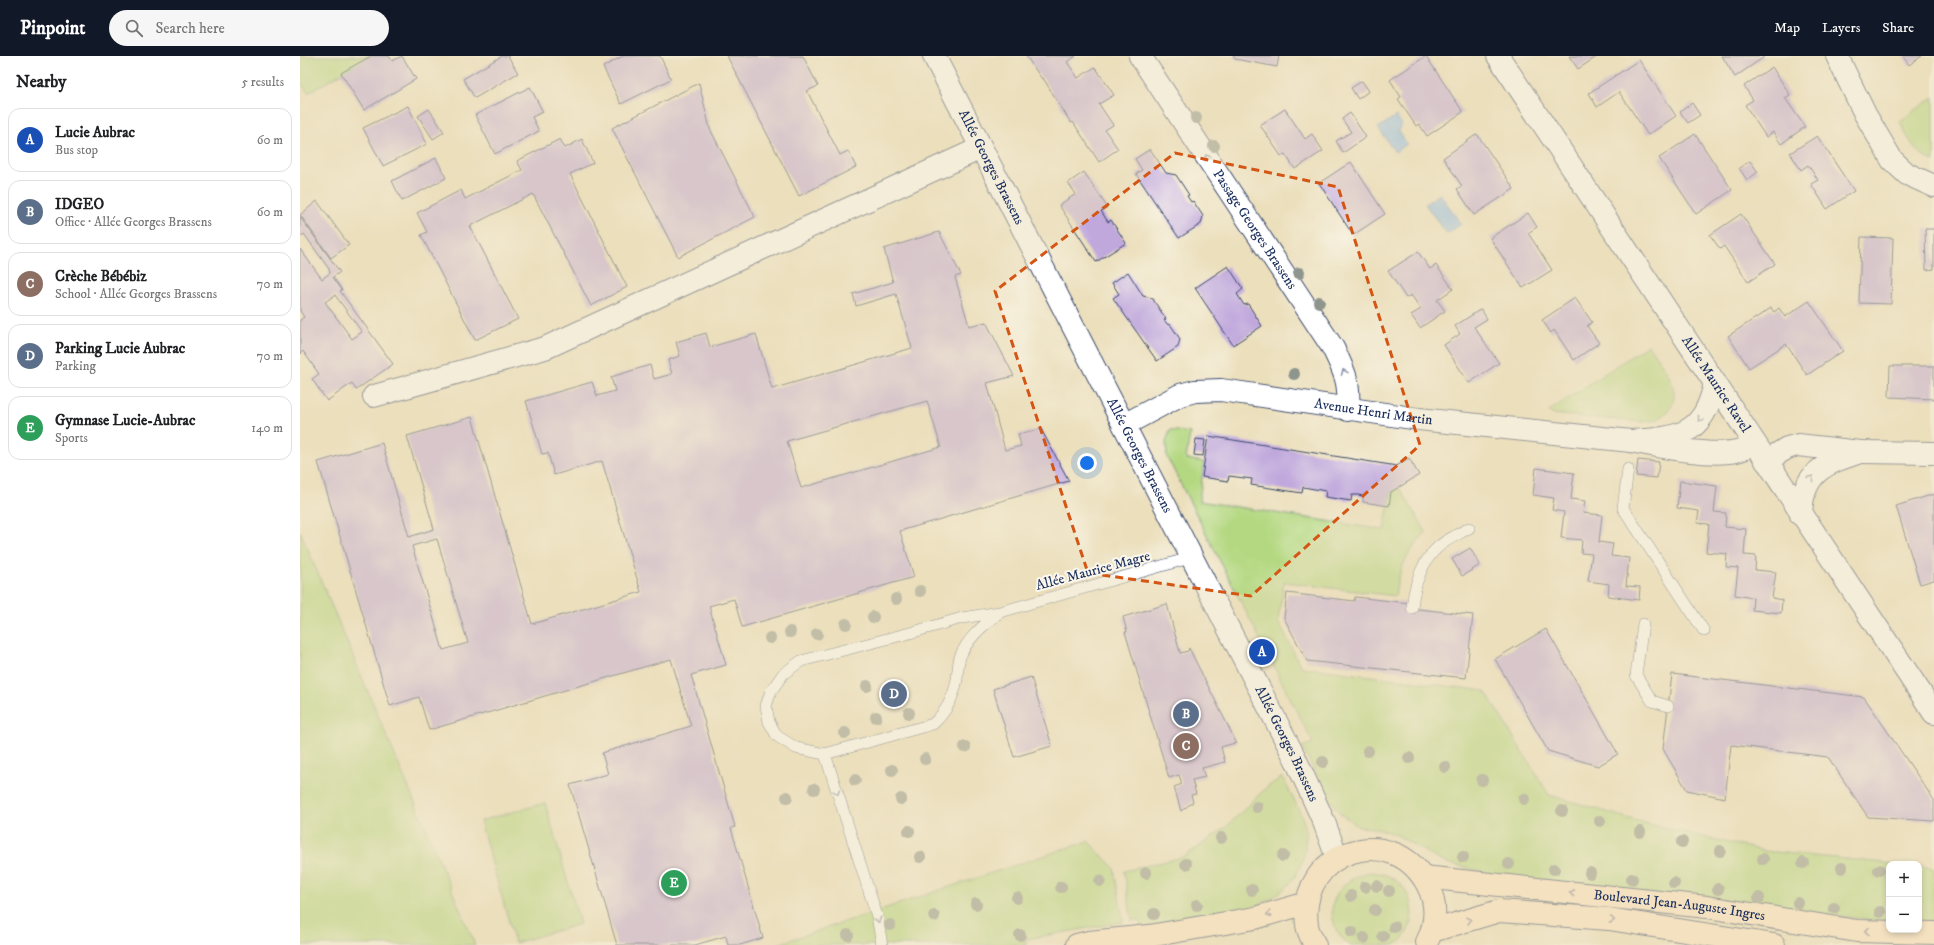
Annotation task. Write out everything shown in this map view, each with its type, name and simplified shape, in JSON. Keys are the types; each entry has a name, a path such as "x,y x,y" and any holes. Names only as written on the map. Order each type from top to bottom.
{"main road":[{"path":"1315,945 1307,926 1307,903 1312,885 1323,869 1337,858 1355,850 1374,849 1393,853 1411,862 1424,877 1432,894 1435,913 1429,938"},
{"name":"Boulevard Jean-Auguste Ingres","path":"1424,877 1707,907 1857,931 1934,934"},
{"path":"1077,945 1089,942 1149,936 1255,918 1307,903"},
{"name":"Boulevard Jean-Auguste Ingres","path":"1429,938 1499,911 1609,920 1774,945"}],"street":[{"name":"Allée Georges Brassens","path":"934,56 1193,557 1295,758 1324,822 1337,858"},
{"name":"Passage Georges Brassens","path":"1140,56 1333,348 1346,373 1350,390 1348,410"},
{"name":"Allée Maurice Ravel","path":"1498,56 1934,714"},
{"path":"1837,56 1865,114 1892,160 1907,174 1934,186"},
{"path":"374,396 545,348 981,148"},
{"name":"Avenue Henri Martin","path":"1631,441 1664,439 1690,430 1703,415 1708,406 1715,383"},
{"name":"Avenue Henri Martin","path":"1124,425 1167,401 1195,391 1221,390 1348,410 1520,431 1631,441 1669,449 1730,452 1743,449 1753,441"},
{"path":"1766,461 1788,448 1798,445 1818,446 1860,452 1934,453"},
{"path":"1801,515 1804,490 1818,470 1834,461 1860,452"}],"lane":[{"path":"1628,469 1623,508 1704,631"},
{"path":"1412,608 1416,582 1428,558 1437,547 1469,528"},
{"name":"Allée Maurice Magre","path":"826,754 796,748 777,736 769,722 766,706 771,690 783,674 801,661 826,653 910,633 962,618 1000,612 1193,557"},
{"path":"882,945 877,916 826,754 933,724 941,716 952,699 960,658 968,642 974,634 1000,612"},
{"path":"1643,624 1636,675 1652,701 1668,706"}],"highlighted area":[{"path":"1175,153 1338,187 1420,445 1251,596 1088,573 995,291"}],"green space":[{"path":"300,56 371,56 308,93 300,81"},
{"path":"1934,97 1934,161 1928,159 1917,150 1909,139 1900,121"},
{"path":"1648,345 1669,376 1674,394 1673,403 1668,411 1662,416 1654,420 1643,422 1551,414 1549,411"},
{"path":"1170,430 1190,433 1186,459 1204,462 1199,501 1384,530 1391,492 1399,487 1426,532 1414,546 1401,569 1395,596 1284,582 1278,621 1301,667 1485,691 1549,795 1644,823 1764,851 1886,863 1886,922 1500,876 1443,862 1395,834 1374,828 1359,827 1341,814 1329,798 1302,747 1313,743 1167,457 1166,442"},
{"path":"300,531 475,945 300,945"},
{"path":"1282,777 1300,812 1306,832 1305,848 1298,872 1284,889 1264,903 1215,919 1141,929 1139,919 1132,921 1124,871 1184,857 1224,829 1266,788"},
{"path":"545,803 580,924 515,943 480,821"},
{"path":"1088,841 1114,868 1123,922 1026,939 1026,945 775,945"},
{"path":"1922,866 1934,868 1934,926 1922,925"},
{"path":"1370,872 1379,873 1394,879 1407,893 1412,912 1411,921 1403,938 1395,945 1349,945 1340,934 1334,923 1332,912 1338,892 1346,883"}],"water":[{"path":"1396,116 1402,125 1398,130 1407,144 1395,152 1378,128"},
{"path":"1440,194 1461,224 1447,234 1425,204"}],"building":[{"path":"371,56 389,56 392,61 402,56 416,79 364,110 341,73"},
{"path":"502,56 508,56 518,73 475,98 463,79"},
{"path":"623,56 660,56 671,79 621,104 603,67"},
{"path":"727,56 803,56 818,86 807,91 840,155 848,151 856,167 799,196"},
{"path":"1026,56 1076,56 1067,62 1078,78 1095,67 1114,95 1099,104 1113,125 1105,130 1118,149 1099,162 1073,122 1071,123 1043,78 1042,79"},
{"path":"1233,56 1279,56 1277,67 1235,59"},
{"path":"1426,56 1463,112 1427,136 1419,124 1416,126 1398,99 1401,97 1390,80"},
{"path":"1569,56 1598,56 1578,69"},
{"path":"1722,56 1763,56 1764,57 1735,77"},
{"path":"1903,56 1922,56 1909,65"},
{"path":"1639,60 1676,116 1648,135 1619,92 1597,107 1589,93"},
{"path":"1772,67 1790,95 1785,98 1805,127 1781,144 1773,132 1766,137 1745,105 1753,100 1744,86"},
{"path":"1362,81 1369,91 1358,99 1351,88"},
{"path":"699,83 710,129 755,217 678,257 612,128"},
{"path":"530,87 543,112 532,117 539,131 495,154 475,115"},
{"path":"1692,103 1700,115 1688,123 1680,112"},
{"path":"408,106 427,144 383,166 363,128"},
{"path":"429,109 444,132 433,139 418,116"},
{"path":"1285,109 1305,139 1312,134 1323,151 1295,169 1285,154 1281,156 1260,125"},
{"path":"1350,113 1366,137 1343,153 1336,141 1351,132 1342,119"},
{"path":"1477,134 1514,189 1474,215 1457,189 1462,186 1443,158"},
{"path":"1695,134 1732,190 1696,214 1659,158"},
{"path":"1817,136 1854,191 1827,209 1811,184 1818,180 1808,165 1801,170 1790,153"},
{"path":"560,139 565,148 582,139 593,163 570,174 627,287 591,306 533,194 470,226 518,319 475,340 421,235 427,232 417,213 461,190 465,199 522,170 517,161"},
{"path":"1150,149 1166,173 1176,175 1189,195 1187,196 1191,202 1193,201 1203,216 1201,224 1179,238 1136,174 1142,170 1135,159"},
{"path":"436,158 446,178 402,201 392,181"},
{"path":"1750,161 1758,172 1747,180 1739,168"},
{"path":"1351,162 1385,214 1353,235 1319,183"},
{"path":"1084,172 1107,207 1101,211 1108,222 1111,220 1126,243 1096,262 1059,205 1076,194 1068,183"},
{"path":"317,201 349,245 331,258 300,215"},
{"path":"1528,213 1537,227 1528,233 1552,270 1523,288 1490,238"},
{"path":"1741,214 1775,264 1748,282 1724,246 1720,249 1710,235"},
{"path":"300,217 340,272 333,277 342,290 340,291 393,364 356,390 352,383 327,401 312,379 319,374 303,351 300,354 300,320 304,317 300,311 300,249 322,279 330,273 329,269 304,234 300,237","holes":["335,295 362,332 352,339 325,302"]},
{"path":"1925,229 1934,229 1934,269 1926,270"},
{"path":"939,232 961,275 955,277 969,326 986,322 1014,376 987,383 1005,450 1021,446 1018,434 1041,429 1069,481 900,531 914,577 742,627 734,599 709,606 726,665 691,675 735,827 731,828 763,938 740,945 728,945 726,936 695,945 617,945 570,785 608,774 602,753 691,726 671,659 429,730 419,697 390,706 318,462 382,443 409,537 434,529 407,436 472,417 532,624 641,592 602,461 554,475 548,453 542,454 526,401 592,382 597,396 615,391 611,377 650,365 654,379 672,374 668,360 680,356 676,342 706,333 710,347 756,334 772,389 912,348 896,294 856,306 853,294 893,282 884,249","holes":["927,401 941,447 801,488 787,441","437,539 468,643 443,650 412,546"]},
{"path":"1861,237 1893,238 1891,304 1859,303"},
{"path":"1418,252 1430,269 1436,265 1453,289 1437,300 1445,311 1420,328 1411,315 1421,309 1411,295 1406,298 1388,271"},
{"path":"1228,266 1243,289 1237,294 1244,305 1248,304 1262,326 1233,345 1195,288"},
{"path":"1128,272 1143,296 1152,298 1166,319 1164,320 1168,325 1170,324 1180,339 1178,347 1157,361 1113,298 1119,294 1112,283"},
{"path":"1575,298 1592,322 1587,326 1599,343 1574,360 1554,330 1551,333 1542,320"},
{"path":"1809,301 1843,351 1807,375 1786,344 1749,368 1728,336 1771,308 1774,312 1779,308 1785,317"},
{"path":"1481,309 1487,319 1474,327 1499,363 1469,383 1444,345 1460,334 1455,326"},
{"path":"1890,366 1934,366 1934,399 1889,397"},
{"path":"1208,436 1397,466 1409,458 1419,475 1391,492 1389,506 1363,502 1363,496 1358,495 1352,495 1351,501 1325,497 1326,491 1303,487 1302,493 1251,485 1252,479 1229,476 1228,481 1202,477"},
{"path":"1196,439 1205,440 1203,456 1194,455"},
{"path":"1638,460 1659,462 1657,478 1636,476"},
{"path":"1536,468 1574,473 1571,499 1585,501 1583,513 1602,515 1599,542 1613,544 1611,556 1629,558 1626,586 1640,587 1639,600 1608,596 1609,584 1588,581 1592,554 1581,553 1582,540 1561,538 1564,512 1552,510 1554,498 1533,495"},
{"path":"1680,481 1717,486 1714,512 1726,513 1725,527 1746,529 1744,555 1756,556 1755,570 1776,572 1772,598 1782,600 1781,613 1752,610 1753,598 1735,595 1738,568 1726,567 1727,554 1706,552 1709,524 1697,523 1699,511 1677,508"},
{"path":"1934,494 1934,580 1920,584 1896,506"},
{"path":"1470,548 1480,565 1462,576 1452,559"},
{"path":"1287,593 1354,601 1355,597 1409,603 1409,608 1473,615 1466,678 1307,661 1284,618"},
{"path":"1167,604 1180,653 1188,651 1189,648 1237,744 1235,743 1221,747 1225,762 1202,768 1205,777 1192,780 1196,794 1191,795 1193,802 1181,811 1174,787 1182,784 1179,775 1169,778 1125,632 1127,632 1123,617"},
{"path":"1546,629 1618,754 1598,766 1548,751 1495,659"},
{"path":"1672,674 1864,697 1934,800 1934,821 1868,817 1828,757 1731,745 1725,798 1687,790 1663,749"},
{"path":"1031,677 1052,746 1014,757 993,689"}],"place":[{"name":"Lucie Aubrac","path":"1262,652"},
{"name":"Parking Lucie Aubrac","path":"894,694"},
{"name":"IDGEO","path":"1186,714"},
{"name":"Crèche Bébébiz","path":"1186,746"},
{"name":"Gymnase Lucie-Aubrac","path":"674,883"}]}
